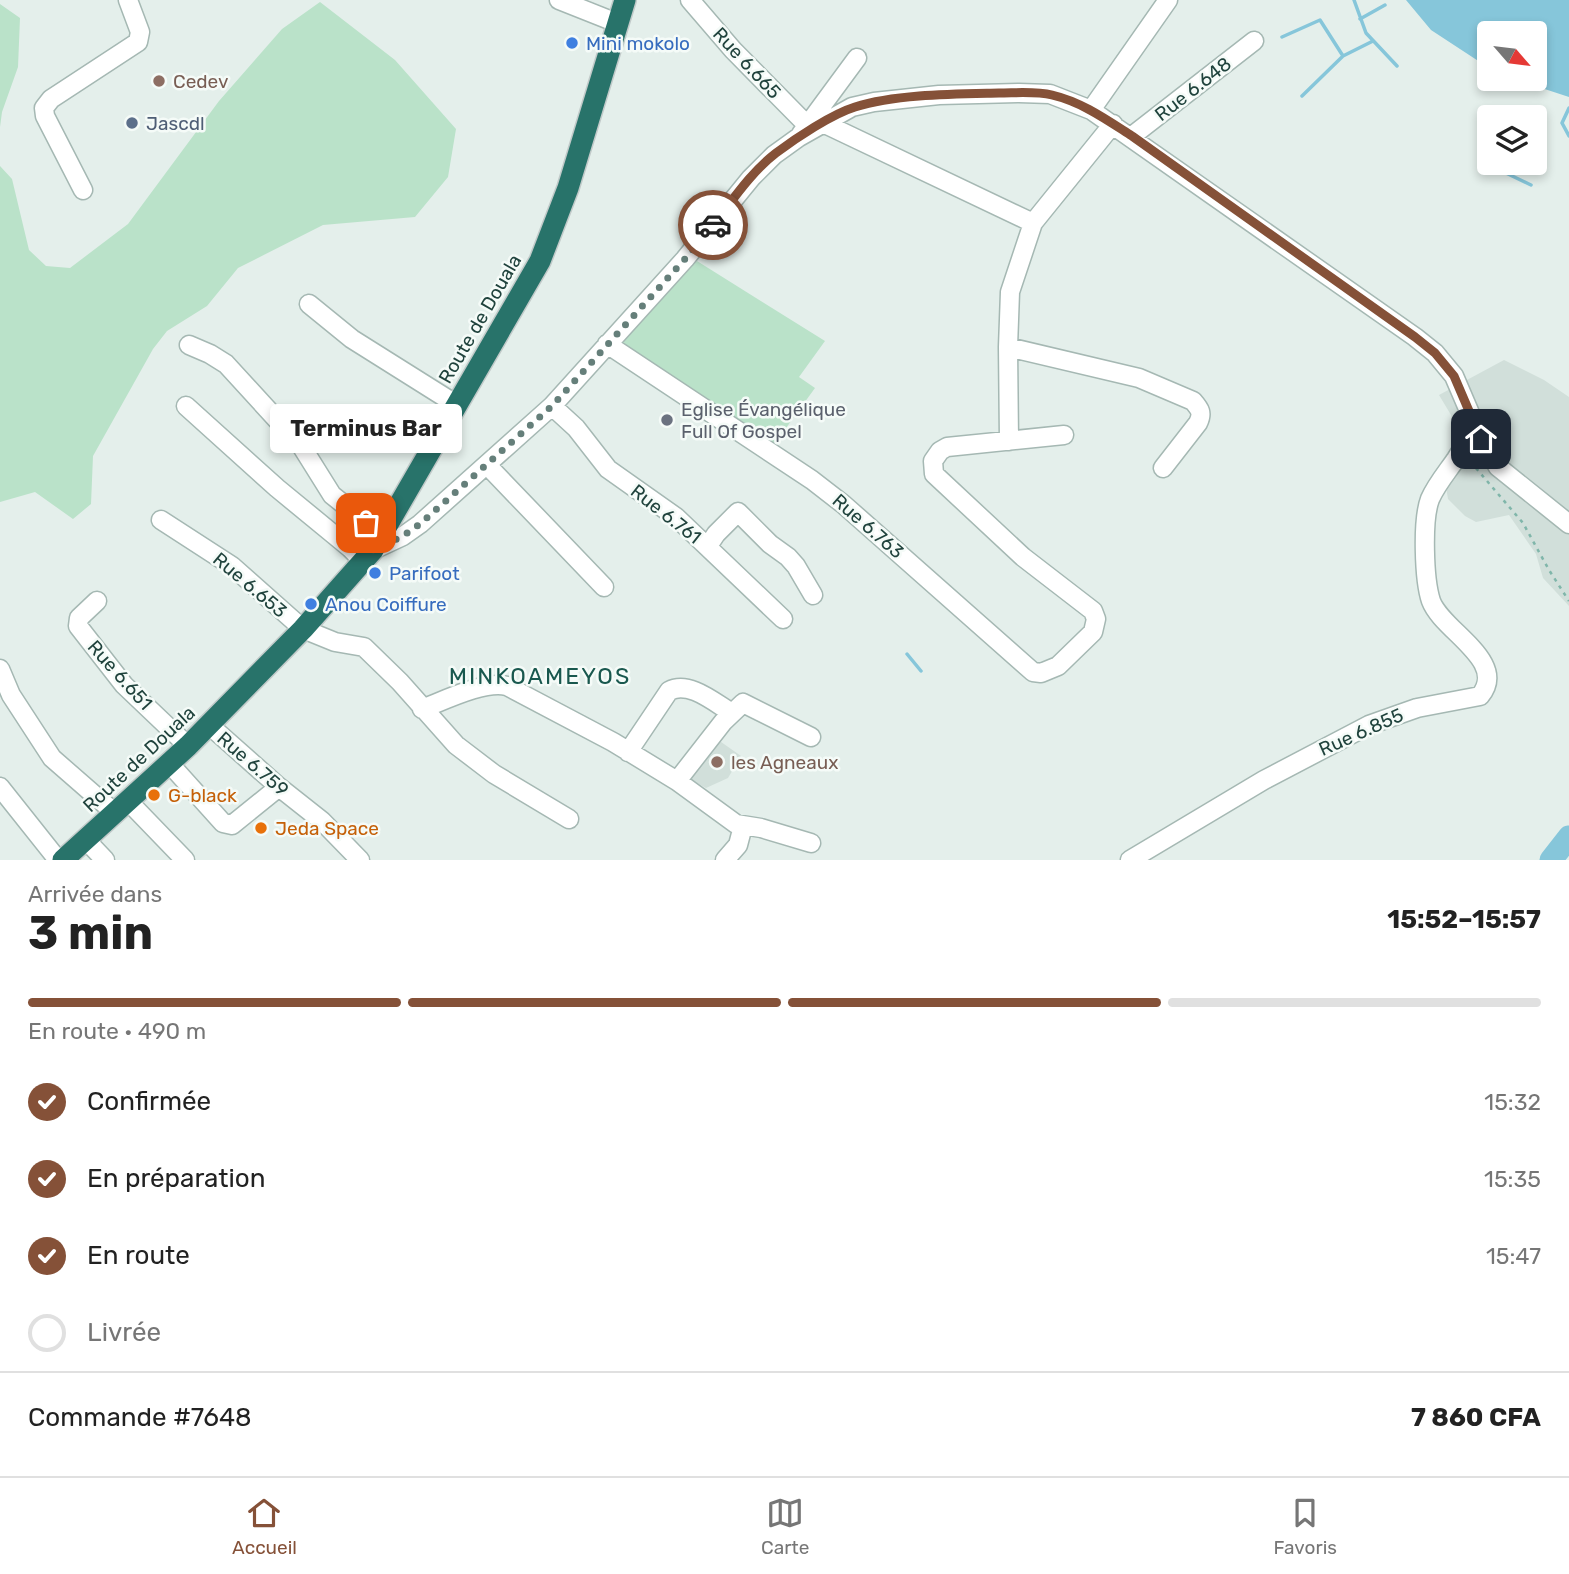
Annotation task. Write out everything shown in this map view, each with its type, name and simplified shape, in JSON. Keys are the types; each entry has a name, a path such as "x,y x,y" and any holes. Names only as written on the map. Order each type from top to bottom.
{"highway":[{"name":"Route de Douala","path":"63,860 188,746 303,629 373,549 540,261 568,188 625,0"}],"street":[{"path":"83,190 45,116 44,108 51,99 138,43 140,32 128,0"},
{"path":"559,0 617,23"},
{"name":"Rue 6.665","path":"690,0 733,50 809,128"},
{"path":"1091,110 1168,0"},
{"name":"Rue 6.648","path":"1132,136 1254,41"},
{"path":"809,128 857,58"},
{"path":"186,406 277,488 350,548 373,549 403,536 420,524 552,406 685,259 751,178 774,155 809,128 852,107 874,102 974,93 1051,94 1091,110 1132,136 1435,353 1454,376 1478,432 1498,467 1569,524"},
{"path":"1064,435 1009,441 1010,292 1034,223 1113,124"},
{"path":"809,128 1034,223"},
{"path":"309,304 352,339 457,405"},
{"name":"Rue 6.763","path":"607,344 812,480 843,504 1033,671 1041,673 1058,667 1093,632 1096,619 1093,611 1023,557 934,474 933,461 947,447 1009,441"},
{"path":"189,345 211,354 235,373 302,447 332,495 373,549"},
{"path":"1008,347 1139,377 1193,401 1202,415 1163,468"},
{"name":"Rue 6.761","path":"552,406 576,428 608,469 671,513 783,619"},
{"name":"Rue 6.855","path":"1130,860 1264,780 1368,725 1417,708 1480,696 1487,688 1489,674 1481,659 1439,616 1432,603 1427,587 1426,564 1426,518 1429,501 1478,432"},
{"path":"487,465 604,587"},
{"path":"708,546 738,512 796,566 813,595"},
{"name":"Rue 6.653","path":"160,520 232,566 303,629 335,642 364,647 400,682 456,745 481,764 569,819"},
{"name":"Rue 6.651","path":"97,601 79,618 78,626 130,691 188,746"},
{"path":"0,669 11,695 51,758 122,807 185,860"},
{"path":"422,709 453,696 499,684 577,722 677,781 743,826 761,828 811,843"},
{"path":"628,752 669,691 677,686 686,687 732,712"},
{"path":"677,781 740,705 746,704 811,737"},
{"name":"Rue 6.759","path":"208,724 279,787 323,821 360,860"},
{"path":"169,763 227,825 232,825 279,787"},
{"path":"0,787 58,860"},
{"path":"725,860 738,845 743,826"},
{"path":"86,839 104,860"}],"path":[{"path":"1478,432 1475,467 1523,523 1569,601"}],"shaded area":[{"path":"1504,360 1544,380 1569,397 1569,606 1543,578 1536,554 1509,515 1476,522 1465,516 1448,499 1446,487 1456,439 1451,415 1439,395"},
{"name":"les Agneaux","path":"714,737 741,756 728,778 706,788 686,777"}],"green space":[{"path":"320,2 395,60 456,129 448,177 415,217 323,225 238,268 207,306 167,331 153,349 93,456 91,504 73,519 35,492 0,502 0,166 12,179 29,250 46,266 70,268 128,224 219,101 282,29"},
{"path":"0,4 20,18 18,67 2,112 0,127"},
{"path":"697,261 825,341 799,377 815,388 773,446 620,345"}],"water":[{"path":"1406,0 1569,0 1569,97 1547,90 1547,21 1477,21 1477,60 1431,30"}],"waterway":[{"path":"1354,0 1366,33 1397,66"},
{"path":"1360,19 1385,5"},
{"path":"1282,37 1320,20 1343,56"},
{"path":"1302,96 1343,56 1373,41"},
{"path":"1569,108 1562,123 1569,136"},
{"path":"1510,175 1531,185"},
{"path":"907,654 921,671"},
{"path":"1551,860 1569,837"}],"way so far":[{"path":"366,523 382,535 373,550 403,536 420,524 552,406 713,225"}],"place":[{"name":"Mini mokolo","path":"572,43"},
{"name":"Cedev","path":"159,81"},
{"name":"Jascdl","path":"132,123"},
{"name":"Eglise Évangélique Full Of Gospel","path":"667,420"},
{"name":"Terminus Bar","path":"366,523"},
{"name":"Parifoot","path":"375,573"},
{"name":"Anou Coiffure","path":"311,604"},
{"name":"les Agneaux","path":"717,762"},
{"name":"G-black","path":"154,795"},
{"name":"Jeda Space","path":"261,828"}],"district":[{"name":"MINKOAMEYOS","path":"540,676"}],"route":[{"path":"713,225 751,178 774,155 799,137 852,107 874,102 974,93 1051,94 1091,110 1132,136 1435,353 1454,376 1481,439"}]}
